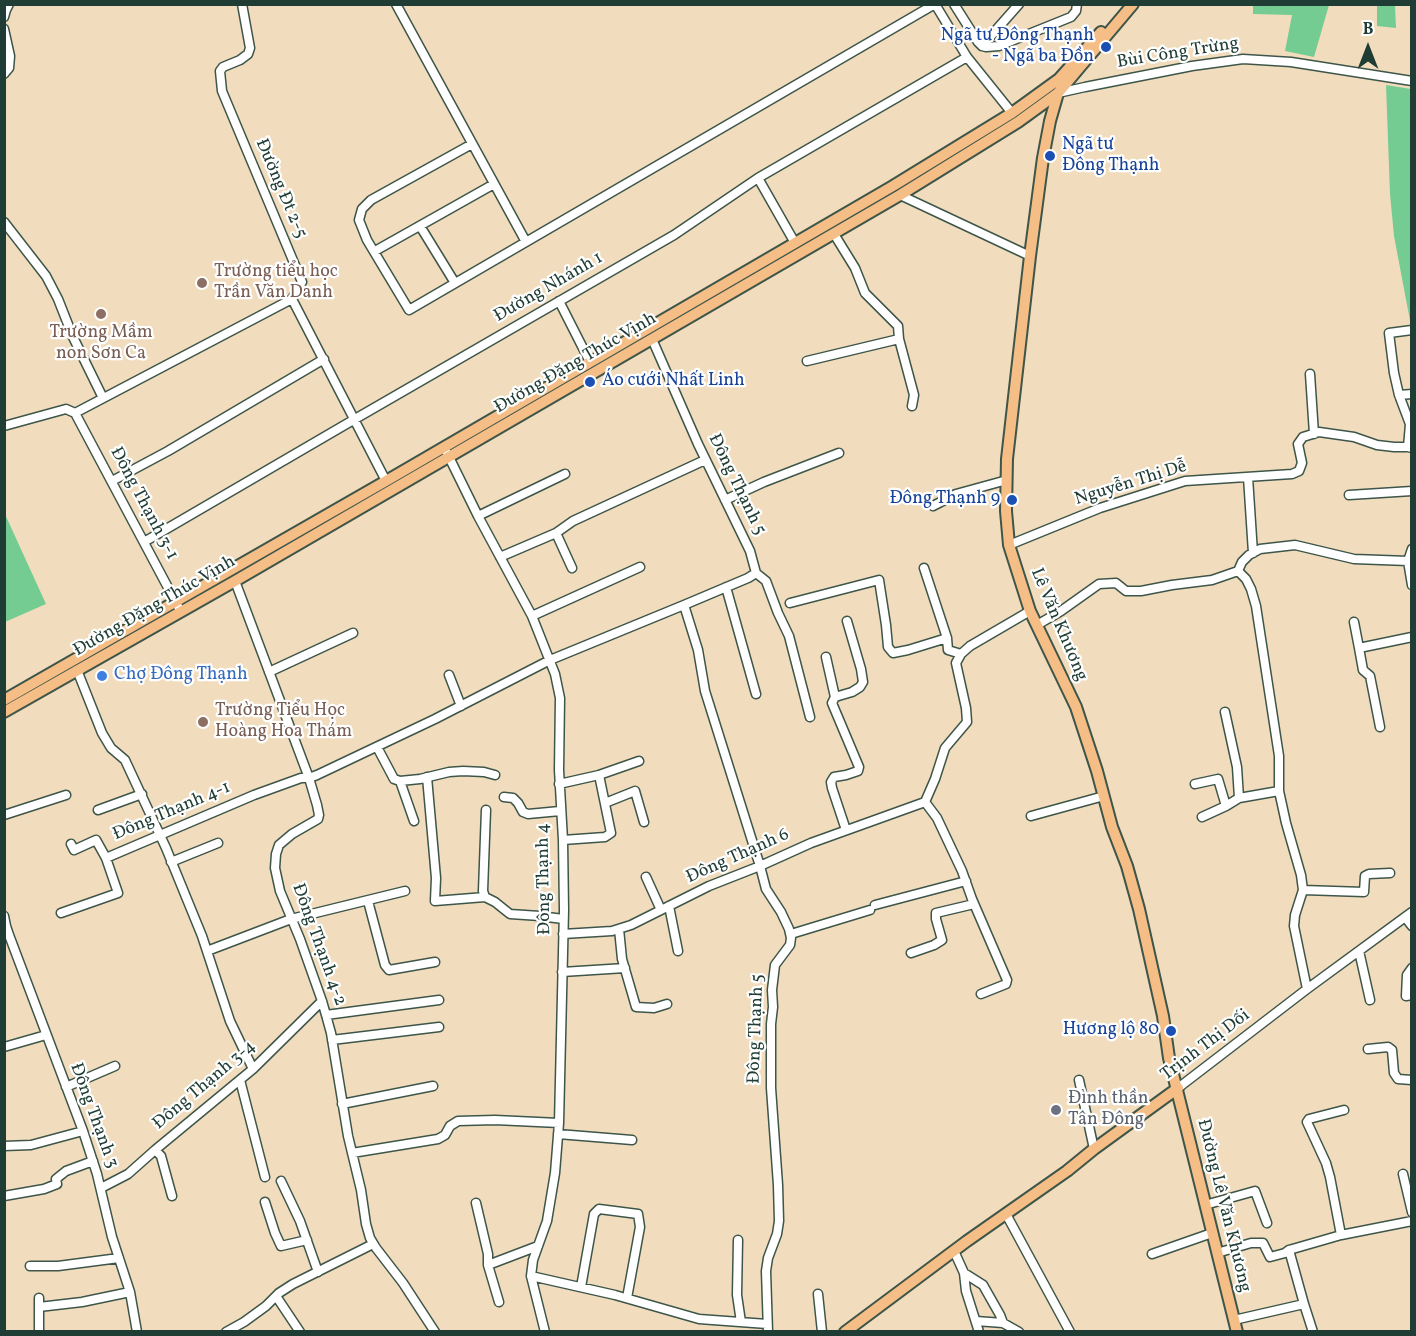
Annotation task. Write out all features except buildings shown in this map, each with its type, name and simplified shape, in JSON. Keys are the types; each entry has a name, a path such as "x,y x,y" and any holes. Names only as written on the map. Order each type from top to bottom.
{"main road":[{"name":"Đường Đặng Thúc Vịnh","path":"4,700 178,607 235,581 590,362 1055,89 1059,79 1125,4"},
{"name":"Đường Đặng Thúc Vịnh","path":"4,712 77,670 386,481 446,452 652,339 900,195 1018,122 1055,89 1133,4"},
{"name":"Lê Văn Khương","path":"1055,89 1030,256 1007,459 1006,511 1009,545 1030,611 1076,707 1112,827 1127,866 1139,909 1161,1006 1169,1058 1178,1088"},
{"name":"Trịnh Thị Dối","path":"845,1332 1178,1088"},
{"name":"Đường Lê Văn Khương","path":"1178,1088 1236,1326"}],"street":[{"path":"4,17 9,4"},
{"name":"Đường Đt 2-5","path":"242,4 250,48 248,54 223,67 220,71 222,90 302,282 292,299"},
{"path":"396,4 526,242"},
{"path":"472,144 371,200 362,209 359,220 367,240 409,310 935,4 967,57 1012,113"},
{"path":"954,4 982,46 999,46 1071,17 1076,11 1077,4"},
{"path":"982,46 1019,4"},
{"path":"4,29 9,68 4,74"},
{"name":"Đường Nhánh 1","path":"144,542 674,235 758,178 967,57"},
{"name":"Bùi Công Trừng","path":"1055,89 1086,87 1181,68 1244,59 1291,62 1412,81"},
{"path":"758,178 795,243"},
{"path":"375,251 494,184"},
{"path":"900,195 1030,256"},
{"path":"4,222 8,234 46,276 103,398"},
{"path":"420,226 455,283"},
{"path":"834,234 855,268 865,293 898,326 899,339 914,395 912,406"},
{"path":"4,426 66,409 75,413 292,299 386,481"},
{"path":"559,301 590,362"},
{"path":"1310,374 1314,434 1319,432 1354,437 1377,445 1410,448 1410,424 1394,373 1389,333 1412,330"},
{"name":"Đông Thạnh 5","path":"652,339 705,460 750,551 756,573 766,580 789,636 810,717"},
{"path":"807,361 899,339"},
{"path":"112,482 324,359"},
{"path":"1400,395 1412,394"},
{"name":"Đông Thạnh 3-1","path":"75,413 178,607"},
{"name":"Nguyễn Thị Dễ","path":"1009,545 1100,508 1185,481 1292,474 1299,471 1302,463 1298,444 1303,437 1314,434"},
{"name":"Đông Thạnh 4","path":"446,452 532,616 555,674 560,698 559,784 563,840 563,934 559,1123 555,1173 547,1221 533,1260 531,1276 545,1332"},
{"path":"725,500 839,453"},
{"path":"500,557 556,533 581,518 705,460"},
{"path":"478,516 565,474"},
{"path":"1248,477 1253,553"},
{"path":"933,506 956,494 1007,480"},
{"path":"1348,495 1412,491"},
{"path":"556,533 572,568"},
{"path":"1037,625 1099,584 1116,583 1126,591 1141,591 1212,580 1238,571 1242,562 1260,549 1295,545 1354,559 1408,561"},
{"path":"1412,549 1408,561 1412,585"},
{"path":"532,616 640,567"},
{"path":"924,568 947,638 948,650 961,654"},
{"path":"1238,571 1246,579 1256,606 1279,756 1279,791 1286,823 1299,862 1303,890 1294,926 1307,989"},
{"path":"550,660 756,573"},
{"path":"790,603 879,580 888,646 893,653 947,638"},
{"name":"Đông Thạnh 4-2","path":"235,581 317,805 318,819 292,834 279,845 275,868 280,891 300,939 326,1015 366,1224 374,1244 403,1282 435,1332"},
{"path":"726,587 756,694"},
{"path":"684,605 698,650 705,691 766,890 781,912 791,934 966,881"},
{"path":"981,994 1006,984 1007,980 937,818 925,802 945,748 967,722 957,663 961,654 970,646 1030,611"},
{"path":"846,830 831,782 834,777 858,771 859,766 832,703 835,698 860,687 863,682 847,621"},
{"path":"1354,622 1363,670 1370,676 1380,727"},
{"path":"269,672 353,633"},
{"path":"1359,648 1412,638"},
{"path":"826,657 835,698"},
{"name":"Đông Thạnh 4-1","path":"61,913 118,893 106,858 254,795 301,778 309,778 461,706 550,660"},
{"path":"77,670 102,733 111,748 125,760 160,834 207,951 230,1021 253,1069"},
{"path":"449,675 461,706"},
{"path":"1225,712 1237,766 1239,798"},
{"path":"377,747 394,779 400,781 463,771 495,775"},
{"path":"559,784 599,775 639,761"},
{"path":"563,840 605,837 611,833 599,775"},
{"path":"427,777 435,866 435,901 485,897 510,914 563,919"},
{"path":"1195,784 1218,779 1226,806"},
{"path":"400,781 414,821"},
{"path":"604,803 635,790 644,822"},
{"path":"1202,818 1239,798 1279,791"},
{"path":"98,810 142,794"},
{"path":"4,815 66,795"},
{"path":"1031,816 1104,796"},
{"path":"504,797 513,798 523,813 560,811"},
{"name":"Đông Thạnh 6","path":"563,934 612,931 631,925 709,886 811,843 925,802"},
{"path":"485,897 483,891 486,810"},
{"path":"71,844 74,850 96,840 106,858"},
{"path":"171,862 218,843"},
{"path":"1303,890 1364,892 1365,876 1390,873"},
{"path":"646,878 665,908 678,951"},
{"path":"207,951 291,919 405,891"},
{"path":"369,901 385,965 389,970 435,962"},
{"path":"911,953 942,940 936,913 974,904"},
{"path":"1408,915 1412,926"},
{"name":"Trịnh Thị Dối","path":"1178,1088 1408,915"},
{"name":"Đông Thạnh 3","path":"4,916 7,936 93,1161 112,1237 130,1292 137,1332"},
{"path":"619,929 624,968 636,1007 654,1008 667,1004"},
{"name":"Đông Thạnh 5","path":"767,1328 766,1271 779,1221 771,1088 772,990 775,965 790,945 791,934"},
{"path":"1359,951 1370,1000"},
{"path":"562,972 624,968"},
{"path":"1412,968 1407,975 1406,996 1412,995"},
{"path":"326,1015 439,999"},
{"name":"Đông Thạnh 3-4","path":"101,1188 128,1174 253,1069 322,1001"},
{"path":"332,1040 439,1027"},
{"path":"4,1047 46,1035"},
{"path":"1368,1049 1388,1047 1392,1050 1394,1072 1398,1079 1412,1080"},
{"path":"66,1087 116,1066"},
{"path":"240,1080 265,1177"},
{"path":"1079,1080 1094,1149"},
{"path":"342,1104 433,1086"},
{"path":"1341,1235 1326,1163 1307,1122 1309,1119 1344,1110"},
{"path":"352,1153 438,1138 445,1135 450,1126 458,1121 559,1123"},
{"path":"4,1146 31,1145 83,1131"},
{"path":"558,1134 632,1140"},
{"path":"155,1149 161,1156 172,1196"},
{"path":"4,1196 44,1190 57,1184 56,1179 66,1171 93,1161"},
{"path":"1403,1174 1412,1212"},
{"path":"281,1181 300,1221 318,1272"},
{"path":"1205,1205 1255,1191 1267,1223"},
{"path":"265,1202 281,1246 307,1240"},
{"path":"476,1203 489,1254 488,1265 500,1302"},
{"path":"581,1287 594,1214 599,1209 638,1214 640,1227 627,1298"},
{"path":"1006,1214 1070,1332"},
{"path":"1217,1253 1251,1243 1263,1243 1270,1257 1341,1235 1412,1221"},
{"path":"1152,1254 1212,1233"},
{"path":"738,1240 737,1295 741,1322"},
{"path":"226,1332 244,1322 293,1284 374,1244"},
{"path":"488,1265 538,1246"},
{"path":"1289,1250 1313,1332"},
{"path":"954,1251 963,1273 966,1291 979,1332"},
{"path":"30,1266 58,1266 119,1258"},
{"path":"963,1273 983,1285 1003,1323"},
{"path":"531,1276 627,1298 699,1319 741,1322 767,1328"},
{"path":"39,1332 39,1303 82,1302 130,1292"},
{"path":"818,1294 822,1332"},
{"path":"276,1296 300,1332"},
{"path":"1236,1326 1304,1304"},
{"path":"976,1321 1003,1323 1019,1332"}],"green space":[{"path":"1253,5 1329,5 1314,57 1285,51 1292,15 1253,14"},
{"path":"1377,5 1395,5 1396,28 1377,26"},
{"path":"1386,85 1411,89 1411,326 1394,236"},
{"path":"4,512 46,604 5,622 4,622"}],"place":[{"name":"Ngã tư Đông Thạnh - Ngã ba Đồn","path":"1106,47"},
{"name":"Ngã tư Đông Thạnh","path":"1050,156"},
{"name":"Trường tiểu học Trần Văn Danh","path":"202,283"},
{"name":"Trường Mầm non Sơn Ca","path":"101,314"},
{"name":"Áo cưới Nhất Linh","path":"590,382"},
{"name":"Đông Thạnh 9","path":"1012,500"},
{"name":"Chợ Đông Thạnh","path":"102,676"},
{"name":"Trường Tiểu Học Hoàng Hoa Thám","path":"203,722"},
{"name":"Hương lộ 80","path":"1171,1031"},
{"name":"Đình thần Tân Đông","path":"1056,1110"}]}
